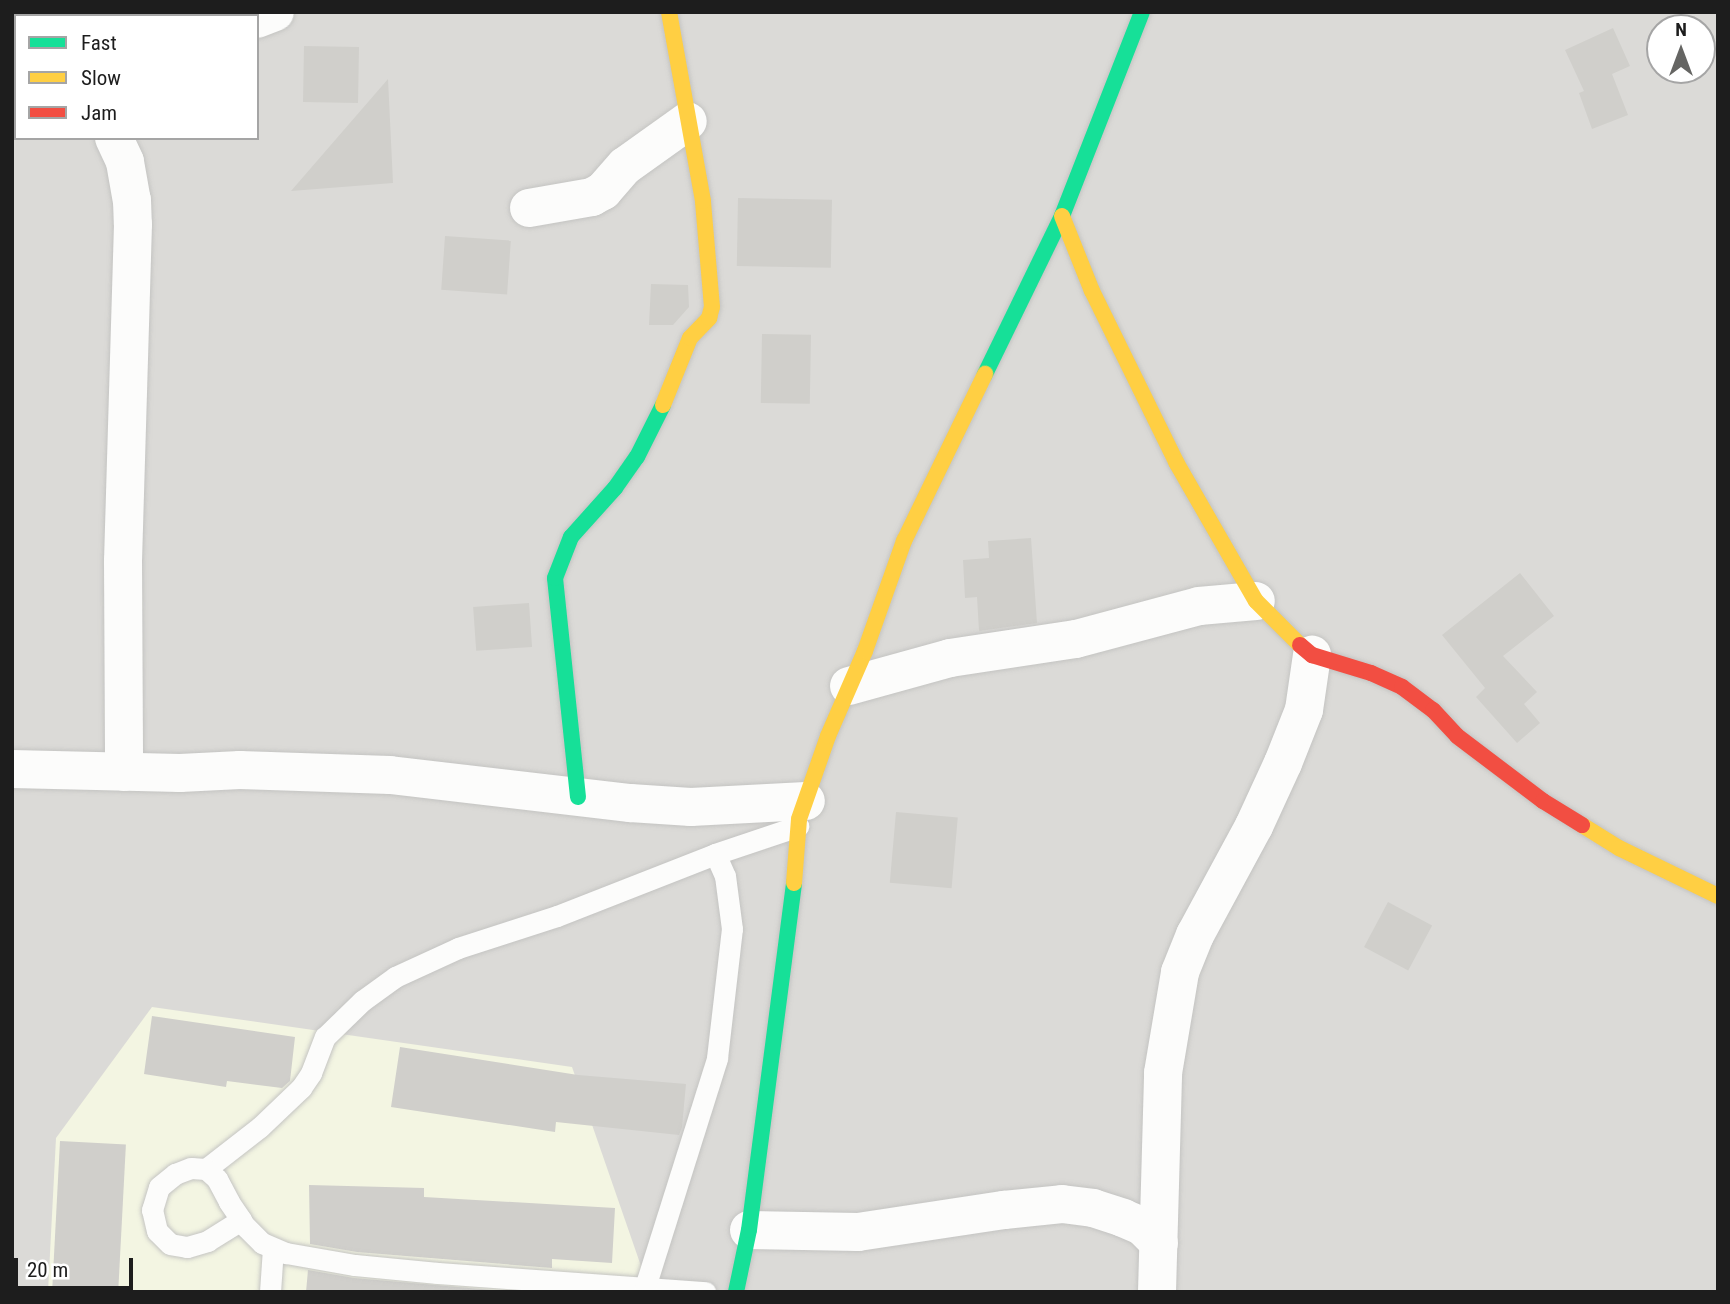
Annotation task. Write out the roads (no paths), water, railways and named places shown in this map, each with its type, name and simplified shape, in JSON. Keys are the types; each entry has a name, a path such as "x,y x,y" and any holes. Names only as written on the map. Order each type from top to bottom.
{"street":[{"path":"578,797 555,578 571,537 615,488 637,457 670,391 690,338 709,318 712,307 704,214 669,12"},
{"path":"736,1292 749,1230 792,916 802,814 828,736 865,651 904,541 1062,216 1142,12"},
{"path":"529,208 592,197 603,191 625,166 688,121"},
{"path":"115,140 125,162 133,224 123,561 124,772"},
{"path":"1062,216 1092,291 1146,404 1216,536 1256,601 1276,624 1312,655 1371,673 1402,687 1433,710 1457,736 1543,802 1619,848 1718,896"},
{"path":"849,686 940,661 1076,639 1199,606 1256,601"},
{"path":"1157,1292 1163,1073 1180,972 1195,935 1254,827 1283,762 1304,710 1312,655"},
{"path":"12,769 124,772 240,770 390,775 578,797 802,814"},
{"path":"749,1230 858,1232 1014,1208 1062,1205 1093,1208 1133,1222 1143,1226 1159,1243"}],"lane":[{"path":"206,1170 260,1127 301,1088 311,1073 325,1037 362,1001 396,977 458,948 557,916 716,853 802,814"},
{"path":"645,1287 717,1058 732,929 725,876 716,853"},
{"path":"241,1220 208,1241 187,1247 170,1244 157,1231 152,1210 159,1187 175,1174 191,1168 206,1170 217,1179 241,1220 262,1243 273,1248 355,1265 705,1292"},
{"path":"270,1292 273,1248"}]}
